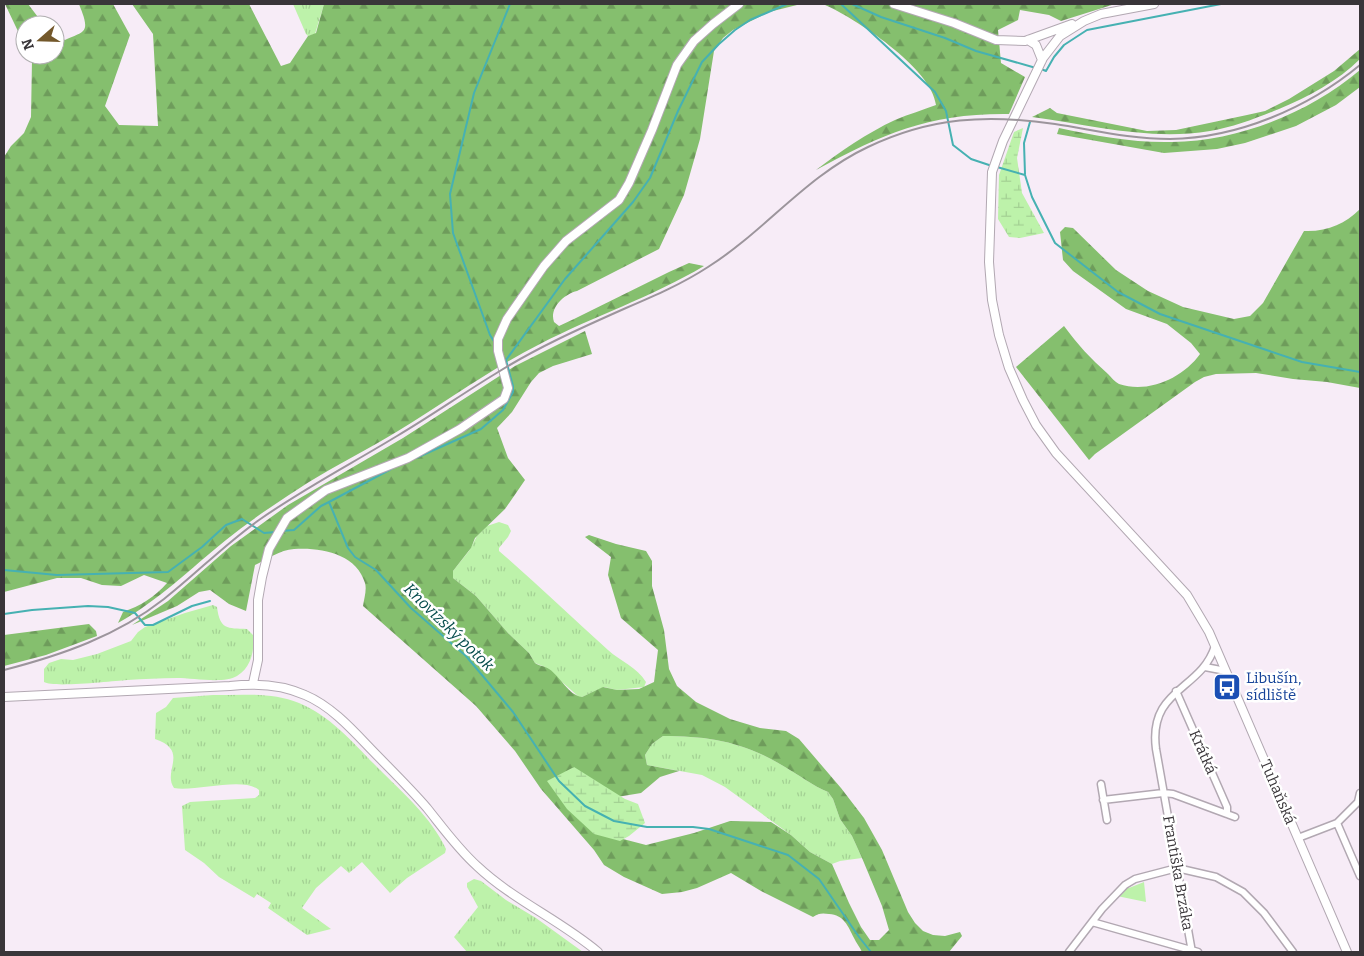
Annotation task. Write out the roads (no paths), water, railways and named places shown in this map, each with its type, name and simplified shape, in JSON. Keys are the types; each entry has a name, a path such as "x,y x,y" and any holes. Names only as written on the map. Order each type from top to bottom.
{"street":[{"path":"253,683 258,660 258,600 262,577 269,549 287,518 326,490 408,458 460,430 504,399 508,388 498,351 498,339 507,319 544,266 566,240 619,200 629,183 652,130 677,65 694,41 712,24 739,4"},
{"path":"894,4 954,23 996,40 1020,42 1101,14 1154,4"},
{"name":"Tuhaňská","path":"1084,21 1060,36 1041,62 1003,141 992,172 989,262 991,291 999,335 1009,368 1036,425 1056,453 1187,595 1209,632 1347,952"},
{"path":"1028,40 1036,45 1041,62"},
{"name":"Františka Brzáka","path":"1194,951 1163,793 1155,744 1155,729 1161,710 1176,691 1205,667 1211,658 1215,646"},
{"path":"1205,667 1226,671"},
{"path":"4,696 230,686 253,683 280,687 306,695 330,710 354,732 426,807 477,866 505,888 579,937 598,952"},
{"name":"Krátká","path":"1176,691 1228,807 1227,814"},
{"path":"1101,784 1107,820"},
{"path":"1103,800 1163,793 1173,794 1235,817"},
{"path":"1298,838 1337,823 1359,803 1360,793"},
{"path":"1337,823 1360,876"},
{"path":"1069,952 1113,896 1125,885 1135,879 1177,868 1216,877 1244,892 1264,913 1293,952"},
{"path":"1092,922 1194,951"}],"waterway":[{"path":"495,343 490,335 453,233 450,194 474,93 510,4"},
{"path":"416,458 481,429 503,410 513,392 506,360 565,279 633,202 650,178 678,111 702,62 735,30 750,20 787,4"},
{"path":"841,4 935,92 946,111 953,145 971,159 992,166"},
{"path":"852,4 881,17 945,38 976,51 1036,68"},
{"path":"1041,69 1046,71 1064,45 1087,30 1221,4"},
{"path":"1025,174 1024,143 1030,122"},
{"path":"997,167 1025,175 1032,197 1055,243 1118,292 1160,314 1302,362 1360,372"},
{"path":"329,502 393,468"},
{"name":"Knovízský potok","path":"281,531 294,530 321,506 329,502 348,548 355,557 376,570 411,608 466,656 513,712 559,781 585,806 614,821 647,827 709,829 788,855 819,879 871,952"},
{"name":"Knovízský potok","path":"4,570 57,575 168,572 202,547 226,525 242,519 264,533 276,532"},
{"path":"4,614 88,606 108,607 135,613 145,625 153,625 192,606 210,601"}],"railway":[{"path":"4,670 68,651 127,624 164,599 259,520 310,487 526,356 698,273 729,253 825,173 868,147 914,129 960,120 983,119 1030,121 1155,139 1196,137 1221,133 1271,118 1295,107 1318,95 1360,65"}],"place":[{"name":"Libušín, sídliště","path":"1227,687"}]}
